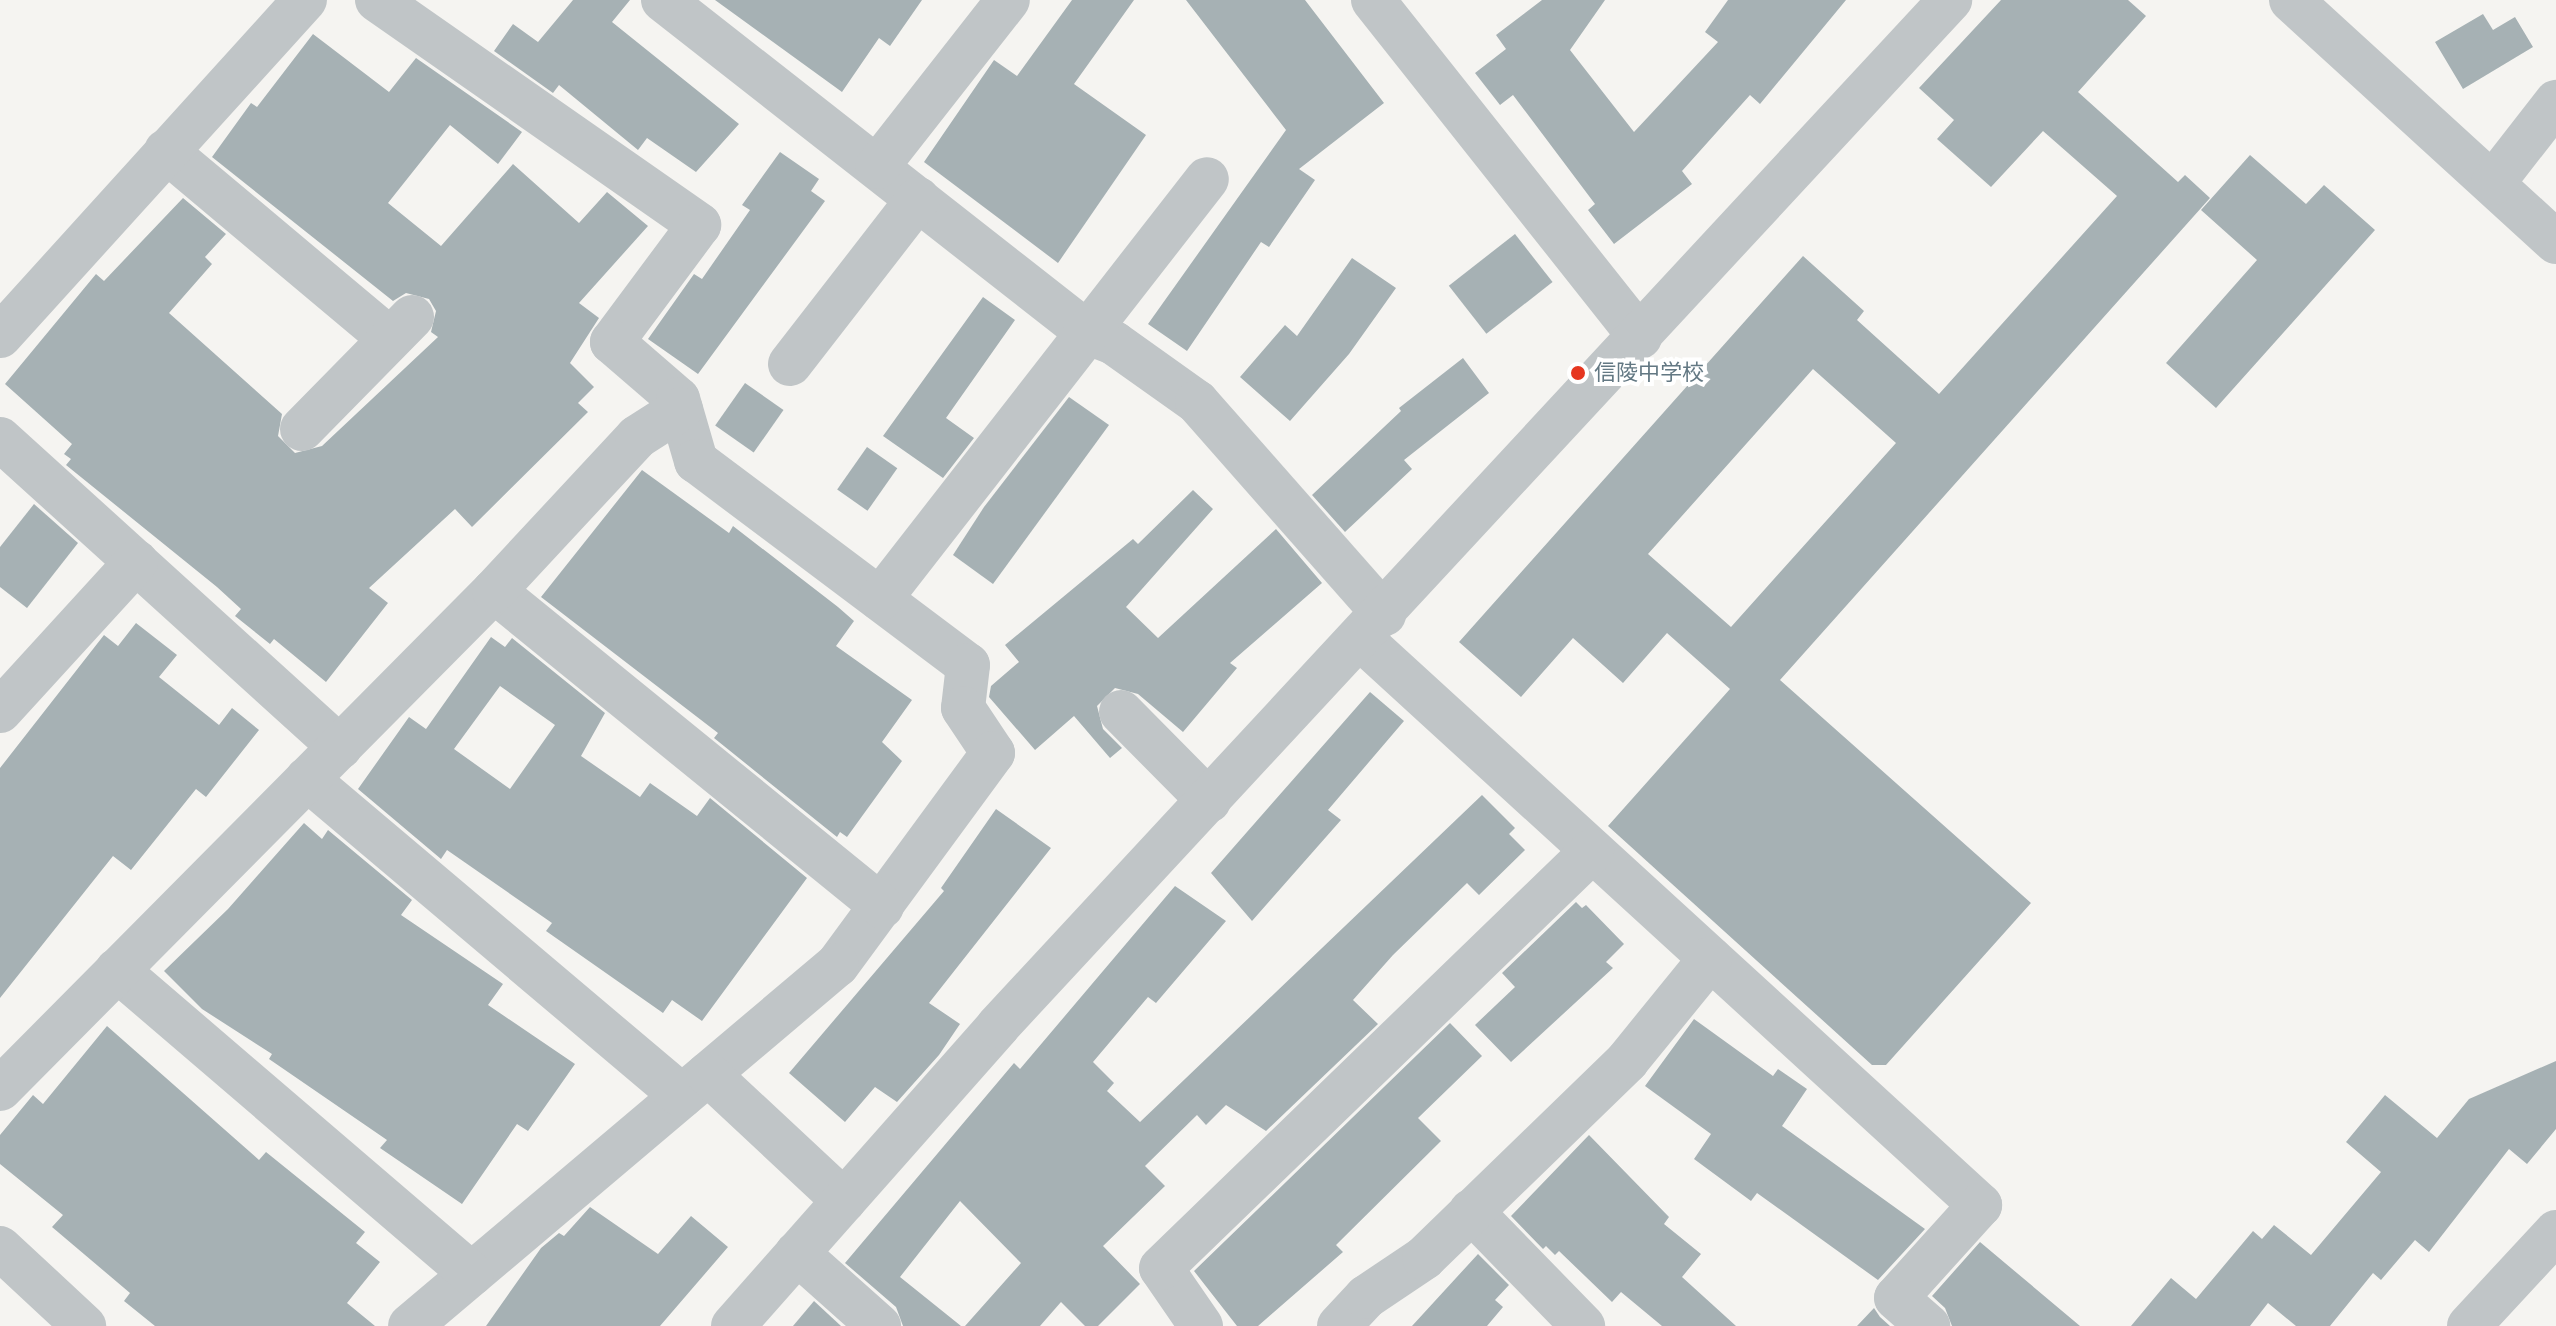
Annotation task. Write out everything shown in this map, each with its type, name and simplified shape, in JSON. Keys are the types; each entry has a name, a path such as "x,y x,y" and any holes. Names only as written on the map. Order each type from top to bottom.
{"street":[{"path":"0,336 305,0"},
{"path":"377,0 699,225 612,342 678,399 696,461 968,665 963,708 993,753 837,965 410,1326"},
{"path":"877,167 1008,0"},
{"path":"1373,0 1640,337"},
{"path":"733,1326 1209,801 1950,0"},
{"path":"2291,0 2556,242"},
{"path":"673,3 1088,333 1114,343 1197,402 1372,626 1592,851 1980,1205 1896,1298 1928,1326"},
{"path":"2493,183 2556,102"},
{"path":"166,151 401,328 302,429"},
{"path":"880,599 1207,179"},
{"path":"790,364 918,199"},
{"path":"0,1089 494,591 637,437 681,409"},
{"path":"0,439 340,747"},
{"path":"0,711 136,562"},
{"path":"494,591 882,906"},
{"path":"1121,712 1209,801"},
{"path":"307,779 844,1201"},
{"path":"1201,1326 1161,1268 1592,851"},
{"path":"1339,1326 1366,1297 1424,1258 1627,1061 1710,959"},
{"path":"117,970 472,1274"},
{"path":"1471,1211 1583,1326"},
{"path":"2469,1326 2556,1232"},
{"path":"0,1248 76,1323"},
{"path":"797,1253 879,1326"}],"building":[{"path":"573,0 630,0 612,22 739,124 696,172 647,138 638,150 559,85 553,93 494,51 513,24 538,42"},
{"path":"715,0 922,0 890,46 879,38 842,92"},
{"path":"1072,0 1134,0 1074,84 1146,135 1058,263 924,162 994,60 1017,76"},
{"path":"1186,0 1305,0 1384,103 1299,169 1315,180 1269,247 1261,242 1187,351 1148,324 1286,130"},
{"path":"1542,0 1605,0 1570,50 1634,132 1718,42 1705,32 1728,0 1846,0 1760,104 1750,95 1682,171 1692,184 1614,244 1588,210 1595,204 1513,95 1500,105 1475,73 1506,49 1496,35"},
{"path":"2001,0 2128,0 2146,16 2078,92 2178,182 2185,175 2210,198 1780,680 2031,903 1886,1065 1872,1065 1608,826 1730,689 1667,633 1623,683 1573,638 1521,697 1459,642 1803,256 1864,311 1857,320 1939,394 2117,196 2043,131 1991,187 1937,139 1954,120 1919,88","holes":["1813,369 1896,443 1731,627 1648,554"]},
{"path":"2483,14 2493,30 2515,17 2533,47 2463,89 2435,42"},
{"path":"313,34 389,92 416,58 522,132 498,164 450,125 388,203 441,246 513,164 579,223 607,192 648,226 579,303 599,318 570,363 594,387 578,403 588,412 472,527 455,509 369,588 388,603 326,682 274,639 270,644 235,616 241,609 217,587 66,465 71,459 64,454 72,444 5,384 96,274 104,281 183,198 226,234 205,257 212,264 169,313 282,414 278,436 295,453 322,446 438,337 431,332 436,311 429,299 406,293 393,301 212,157 251,103 257,107"},
{"path":"780,152 819,179 811,191 825,201 698,374 648,339 694,274 702,279 750,210 742,205"},
{"path":"2250,155 2306,204 2324,185 2375,230 2216,408 2166,363 2257,260 2201,210"},
{"path":"1515,234 1553,282 1486,334 1449,286"},
{"path":"1352,258 1396,288 1349,354 1290,421 1240,377 1285,325 1297,336"},
{"path":"983,297 1015,320 946,418 974,438 943,478 883,436"},
{"path":"1463,358 1489,393 1404,460 1412,469 1345,532 1312,495 1401,411 1399,408"},
{"path":"745,383 784,410 754,453 715,426"},
{"path":"1069,397 1109,425 993,584 953,555 984,507"},
{"path":"867,447 897,468 867,511 837,490"},
{"path":"642,470 729,533 733,526 838,607 854,621 836,646 912,700 882,742 902,761 847,837 840,832 837,837 714,738 718,733 541,597"},
{"path":"1193,490 1213,509 1126,607 1158,638 1276,529 1322,583 1230,663 1237,668 1183,732 1138,694 1115,688 1097,706 1103,729 1122,748 1110,758 1074,716 1035,750 989,697 991,686 1019,662 1005,645 1133,539 1138,544"},
{"path":"34,504 78,543 27,608 0,587 0,547"},
{"path":"136,623 177,655 159,677 219,725 232,708 259,730 206,797 196,789 131,870 113,856 0,998 0,768 104,635 118,646"},
{"path":"491,637 505,647 512,638 605,713 581,756 640,797 650,783 697,816 710,798 807,878 702,1021 672,1000 663,1013 546,931 552,923 447,850 441,859 358,789 409,717 426,729","holes":["500,686 555,725 510,789 454,749"]},
{"path":"1370,692 1404,721 1328,810 1341,820 1252,921 1211,873"},
{"path":"1482,795 1515,828 1509,834 1525,850 1479,895 1467,883 1393,955 1353,1000 1378,1024 1266,1131 1226,1105 1206,1125 1197,1115 1145,1166 1165,1186 1103,1246 1140,1284 1098,1326 1085,1326 1061,1302 1040,1326 965,1326 1021,1263 960,1201 900,1277 961,1326 903,1326 896,1307 845,1263 1014,1063 1020,1069 1175,886 1226,921 1156,1003 1148,997 1093,1062 1114,1083 1107,1091 1140,1122"},
{"path":"996,809 1051,848 929,1003 960,1024 939,1055 897,1102 875,1087 845,1122 789,1073 944,891 941,888"},
{"path":"304,823 322,839 328,830 412,900 401,915 503,984 488,1005 575,1064 528,1131 517,1124 462,1204 380,1148 387,1140 269,1059 272,1054 202,1009 164,971 228,909"},
{"path":"1576,902 1582,908 1586,905 1624,944 1606,962 1613,968 1511,1062 1475,1025 1515,987 1502,973"},
{"path":"1694,1019 1773,1076 1778,1069 1807,1089 1782,1126 1925,1229 1878,1280 1757,1193 1751,1201 1694,1159 1711,1134 1645,1086"},
{"path":"1450,1023 1482,1056 1418,1118 1441,1141 1336,1245 1343,1252 1258,1326 1237,1326 1194,1271"},
{"path":"107,1026 259,1160 266,1152 365,1232 356,1243 380,1262 347,1303 375,1326 155,1326 124,1301 130,1293 52,1227 63,1215 0,1164 0,1135 33,1095 43,1104"},
{"path":"2556,1061 2556,1129 2527,1164 2509,1149 2429,1252 2415,1240 2381,1280 2373,1273 2330,1326 2296,1326 2268,1303 2250,1326 2131,1326 2171,1278 2196,1299 2253,1231 2262,1239 2274,1225 2311,1255 2381,1172 2346,1142 2385,1095 2437,1138 2469,1099"},
{"path":"1589,1135 1669,1217 1664,1224 1701,1254 1682,1277 1736,1326 1662,1326 1621,1292 1612,1302 1559,1251 1555,1255 1546,1246 1543,1249 1511,1216"},
{"path":"590,1207 658,1254 691,1216 728,1247 660,1326 486,1326 541,1248 559,1233 564,1236"},
{"path":"1980,1242 2080,1326 1952,1326 1945,1308 1932,1296"},
{"path":"1478,1254 1509,1285 1495,1300 1503,1307 1487,1326 1412,1326"},
{"path":"814,1301 841,1326 793,1326"},
{"path":"1874,1308 1890,1326 1857,1326"}],"place":[{"name":"信陵中学校","path":"1578,373"}]}
